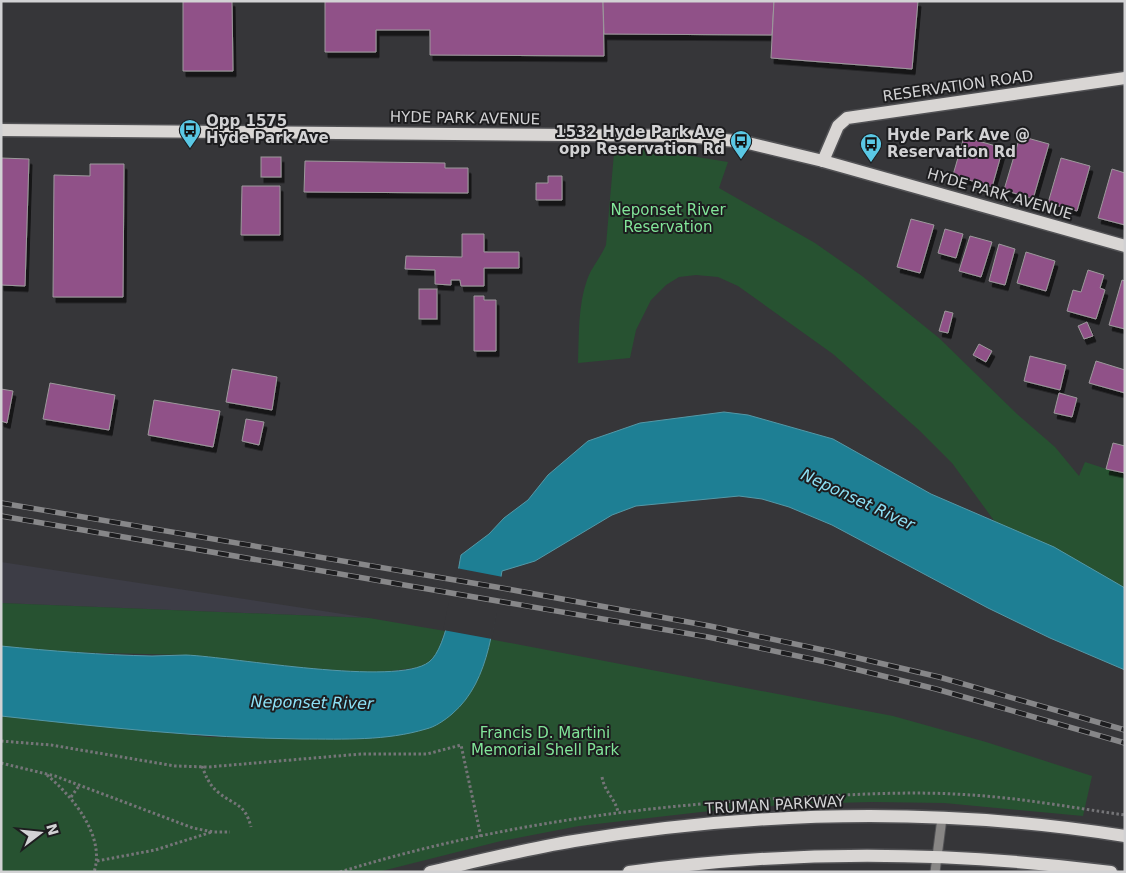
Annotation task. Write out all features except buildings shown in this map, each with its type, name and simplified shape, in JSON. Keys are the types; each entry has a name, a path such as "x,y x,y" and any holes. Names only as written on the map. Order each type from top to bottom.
{"main road":[{"name":"RESERVATION ROAD","path":"823,161 838,126 847,118 1125,78"},
{"name":"HYDE PARK AVENUE","path":"1,130 688,136 744,142 823,161 1125,246"},
{"name":"TRUMAN PARKWAY","path":"430,872 538,848 681,827 789,819 942,818 1032,824 1125,836"},
{"path":"629,872 787,857 938,856 1022,861 1111,872"}],"street":[{"path":"935,872 942,818"}],"path":[{"path":"1,741 50,745 175,766 248,765 305,757 361,754 427,754 462,745 481,837"},
{"path":"1,764 46,774 193,828 213,832 230,832"},
{"path":"202,766 209,783 220,794 241,806 251,826"},
{"path":"46,774 70,797 94,840 97,860 94,872"},
{"path":"602,777 604,789 616,804 618,812"},
{"path":"70,797 79,786"},
{"path":"97,860 155,850 213,832"}],"shaded area":[{"path":"1,562 369,618 1,603"}],"green space":[{"name":"Neponset River Reservation","path":"648,149 728,162 719,188 815,243 862,276 939,338 1017,414 1055,447 1079,476 1085,462 1125,475 1125,647 1006,537 952,463 920,431 833,354 738,286 718,277 696,275 679,277 666,285 651,300 636,330 630,358 578,363 584,290 589,276 606,245 614,153"},
{"path":"1,603 369,618 445,631 437,653 429,662 420,667 376,673 306,668 186,655 61,652 1,646"},
{"name":"Francis D. Martini Memorial Shell Park","path":"489,639 893,716 986,742 1092,776 1083,816 944,803 796,804 710,811 579,826 501,841 378,872 1,872 1,716 209,737 339,739 385,737 407,733 485,661"}],"water":[{"name":"Neponset River","path":"724,412 748,415 833,439 931,494 1054,547 1125,588 1125,670 1050,638 988,608 832,525 789,507 762,499 739,496 636,506 612,515 535,561 502,571 489,648 475,684 465,700 452,714 429,728 396,736 365,738 227,737 1,716 1,646 114,655 186,655 313,669 350,671 384,672 411,669 429,662 436,654 446,629 461,555 489,534 504,518 528,500 548,475 588,441 640,423"}],"pier":[{"path":"456,568 503,577 492,639 443,630"}],"railway":[{"path":"1,503 502,588 710,626 939,677 1125,730"},
{"path":"1,516 708,637 826,662 936,689 1125,743"}],"place":[{"name":"Opp 1575 Hyde Park Ave","path":"190,149"},
{"name":"1532 Hyde Park Ave opp Reservation Rd","path":"741,160"},
{"name":"Hyde Park Ave @ Reservation Rd","path":"871,163"}]}
